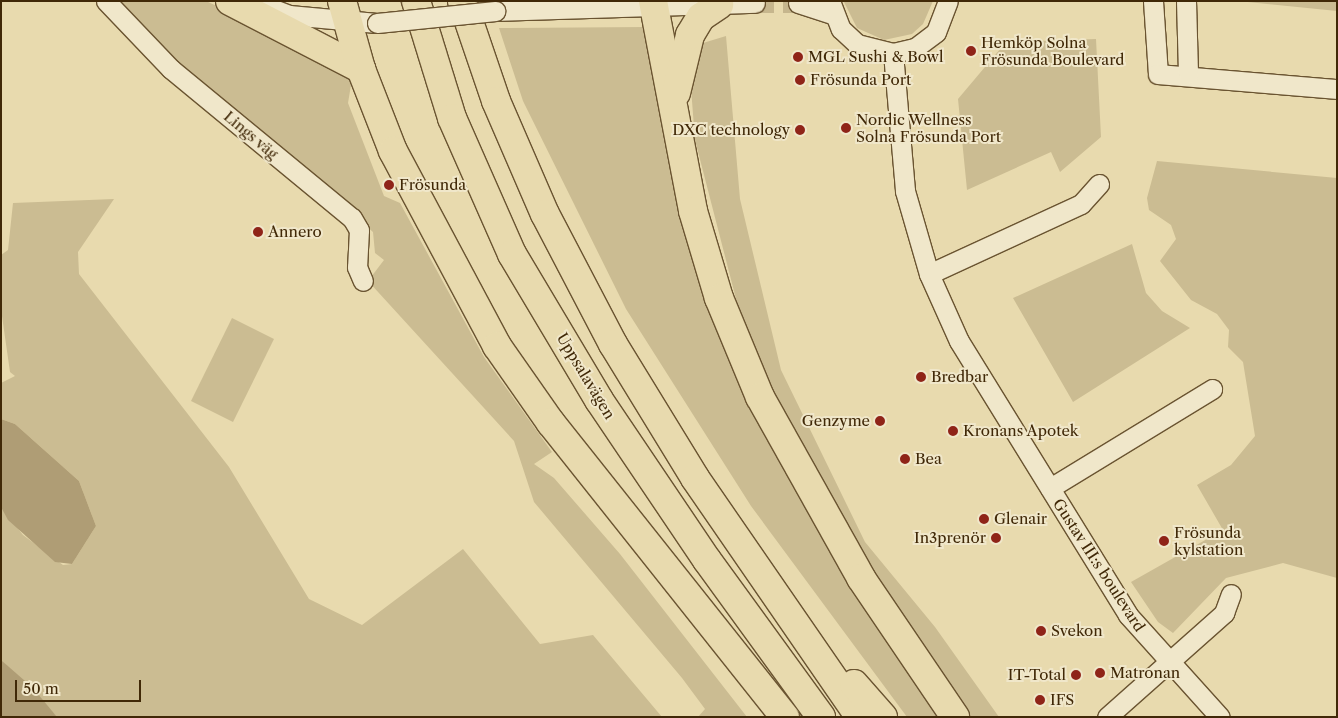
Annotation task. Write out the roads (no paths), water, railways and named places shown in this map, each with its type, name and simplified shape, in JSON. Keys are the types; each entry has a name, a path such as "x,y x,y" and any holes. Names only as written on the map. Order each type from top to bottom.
{"highway":[{"path":"230,1 361,69"},
{"name":"Uppsalavägen","path":"416,1 452,118 512,254 599,400 707,560 821,717"},
{"path":"462,1 496,101 572,266 613,344 695,478 860,717"},
{"path":"653,3 674,122 693,211 716,290 760,397 861,578 955,717"},
{"path":"674,122 684,51 701,17 718,5"},
{"path":"344,11 361,69 393,151 497,346 551,423 785,717"},
{"path":"770,589 883,717"}],"street":[{"name":"Lings väg","path":"106,1 170,69 352,218 359,230 357,267 363,281"},
{"path":"254,1 289,15 344,11 377,22 495,11 653,3 755,4"},
{"path":"798,3 832,8 857,44 893,53 915,48 936,32 948,1"},
{"path":"1153,1 1158,74 1188,74 1337,89"},
{"path":"1186,1 1188,74"},
{"name":"Gustav III:s boulevard","path":"893,53 904,191 930,274 959,341 1128,615 1169,665 1220,717"},
{"path":"930,274 1081,204 1099,184"},
{"name":"Gustav III:s boulevard","path":"1050,488 1212,389"},
{"path":"1107,717 1169,665 1224,613 1231,594"}],"tunnel":[{"path":"755,3 798,3"}],"place":[{"name":"Hemköp Solna Frösunda Boulevard","path":"971,51"},
{"name":"MGL Sushi & Bowl","path":"798,57"},
{"name":"Frösunda Port","path":"800,80"},
{"name":"Nordic Wellness Solna Frösunda Port","path":"846,128"},
{"name":"DXC technology","path":"800,130"},
{"name":"Frösunda","path":"389,185"},
{"name":"Annero","path":"258,232"},
{"name":"Bredbar","path":"921,377"},
{"name":"Genzyme","path":"880,421"},
{"name":"Kronans Apotek","path":"953,431"},
{"name":"Bea","path":"905,459"},
{"name":"Glenair","path":"984,519"},
{"name":"In3prenör","path":"996,538"},
{"name":"Frösunda kylstation","path":"1164,541"},
{"name":"Svekon","path":"1041,631"},
{"name":"Matronan","path":"1100,673"},
{"name":"IT-Total","path":"1076,675"},
{"name":"IFS","path":"1040,700"}]}
